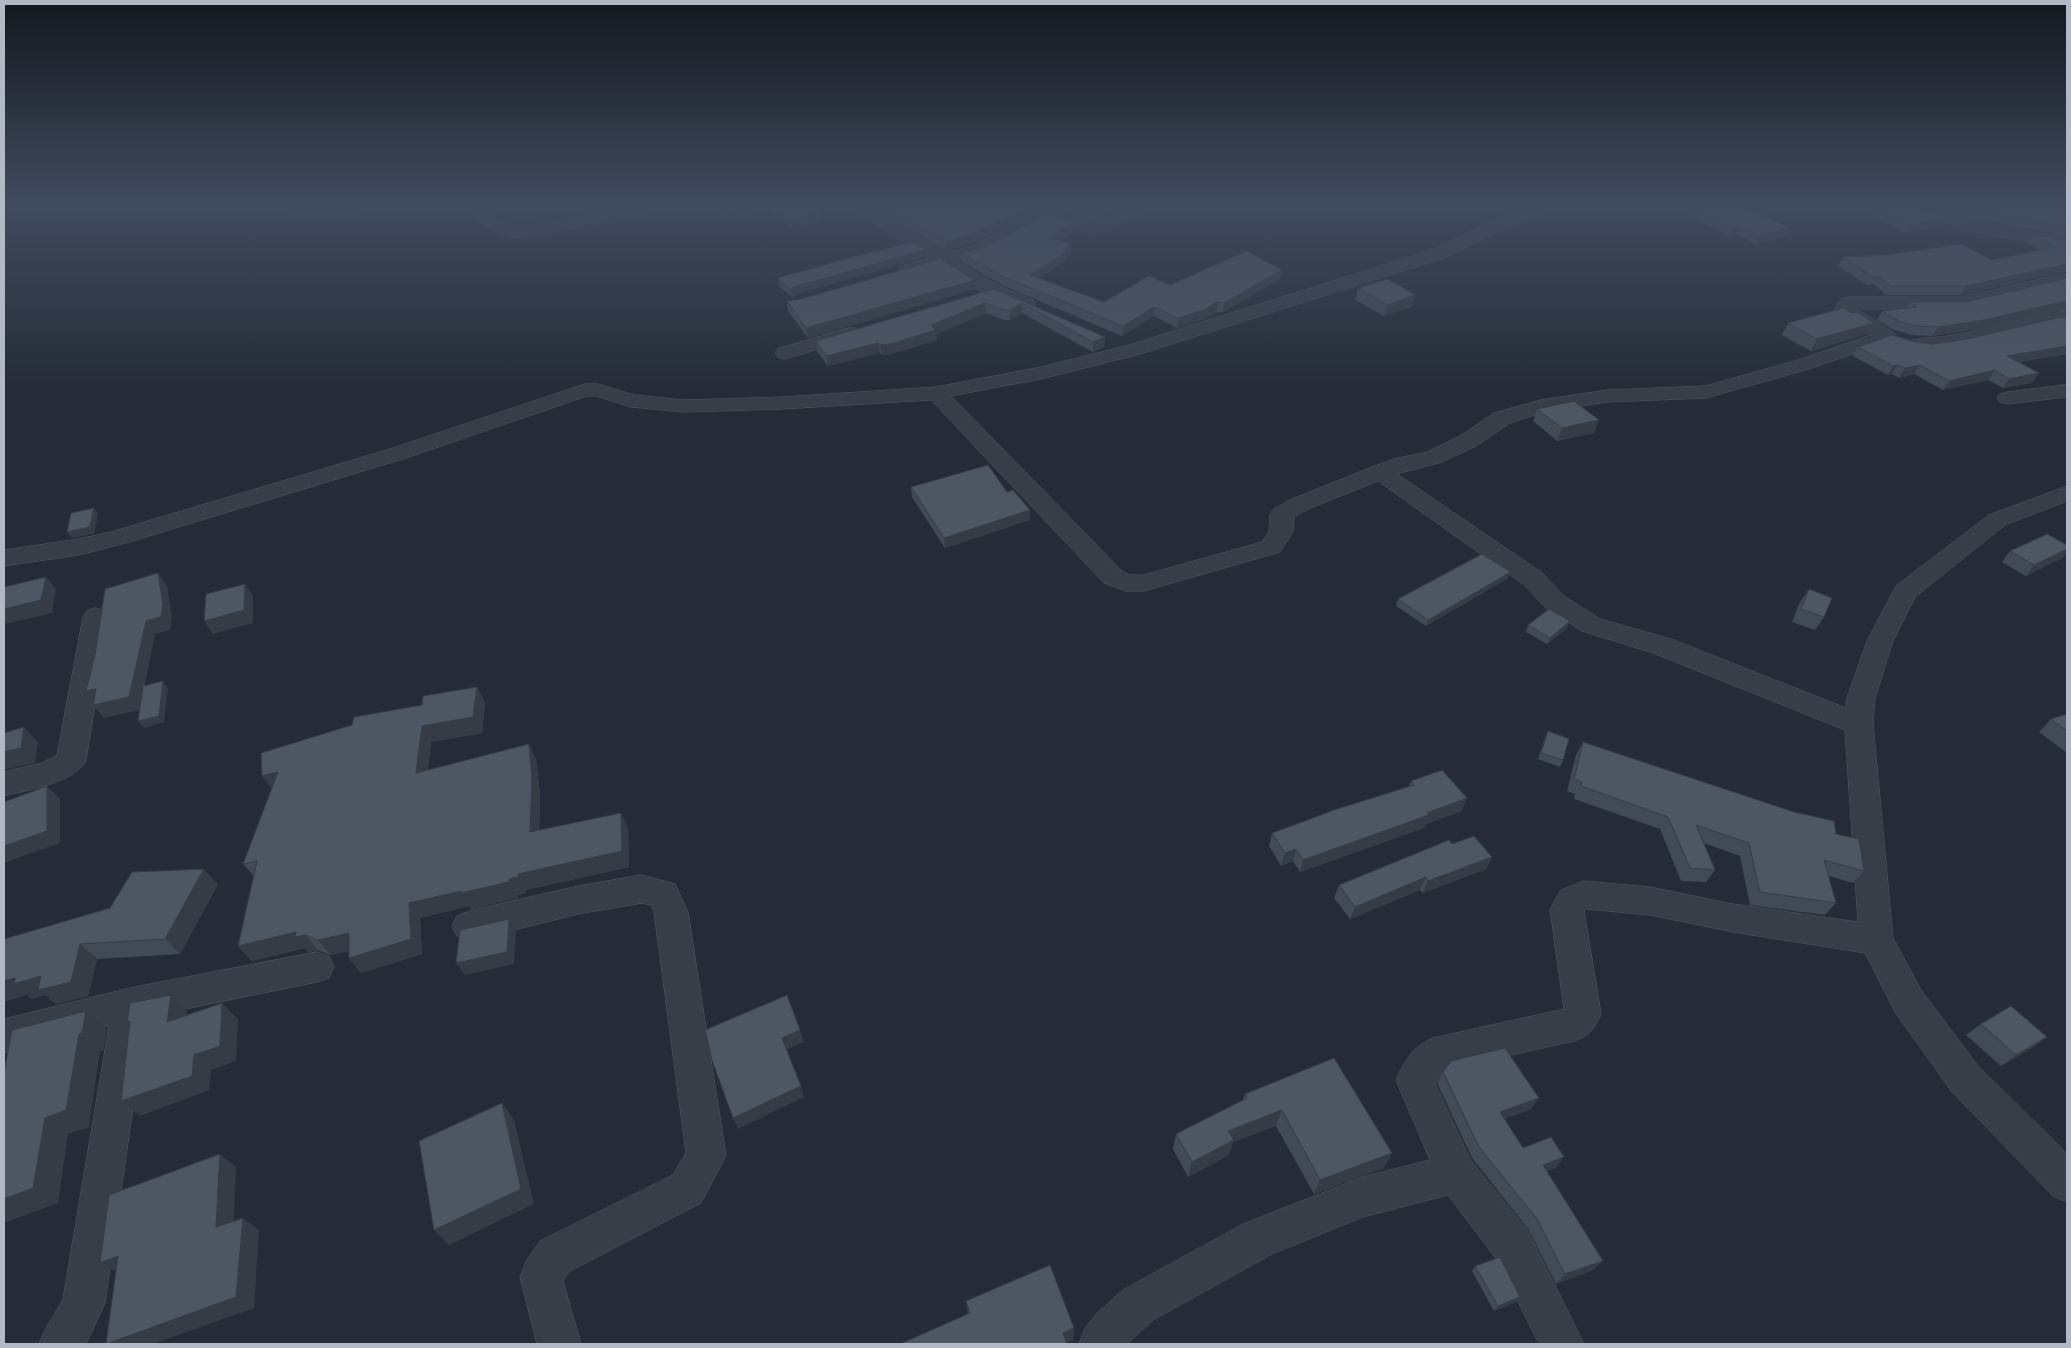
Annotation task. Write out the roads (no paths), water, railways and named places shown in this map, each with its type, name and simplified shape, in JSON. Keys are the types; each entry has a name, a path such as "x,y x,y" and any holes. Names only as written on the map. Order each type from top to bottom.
{"street":[{"path":"886,276 929,264"},
{"path":"950,264 995,291 1038,309"},
{"path":"4,558 66,550 104,541 193,513 349,470 473,430 585,390 598,390 631,401 684,406 782,404 936,393 1042,373 1133,350 1406,264"},
{"path":"2067,278 1961,303 1848,304 1844,308 1886,336 1911,343 1928,345 1961,340 2050,319 2067,317"},
{"path":"966,299 995,291"},
{"path":"785,353 871,328"},
{"path":"936,393 1113,577 1126,584 1144,583 1271,547 1279,538 1284,522 1282,514 1300,504 1380,472 1402,464 1434,457 1468,441 1502,418 1541,406 1607,396 1706,392 1802,365 1886,336"},
{"path":"1107,339 1133,350"},
{"path":"2007,398 2067,391"},
{"path":"1380,472 1532,578 1555,602 1591,625 1662,646 1859,724"},
{"path":"2067,493 1997,520 1905,592 1880,641 1861,698 1859,724 1876,940 1908,1001 1965,1079 2067,1182"},
{"path":"4,784 50,772 71,761 96,617"},
{"path":"468,926 578,900 642,889 663,894 671,912 706,1156 687,1189 555,1256 541,1277 558,1344"},
{"path":"1562,1344 1513,1246 1456,1173 1416,1080 1433,1055 1574,1024 1583,1014 1567,909 1573,900 1584,895 1650,901 1733,918 1876,940"},
{"path":"4,1036 130,1004 317,967"},
{"path":"61,1344 66,1340 84,1303 130,1004"},
{"path":"1101,1344 1113,1327 1138,1305 1258,1239 1363,1197 1456,1173"}]}
